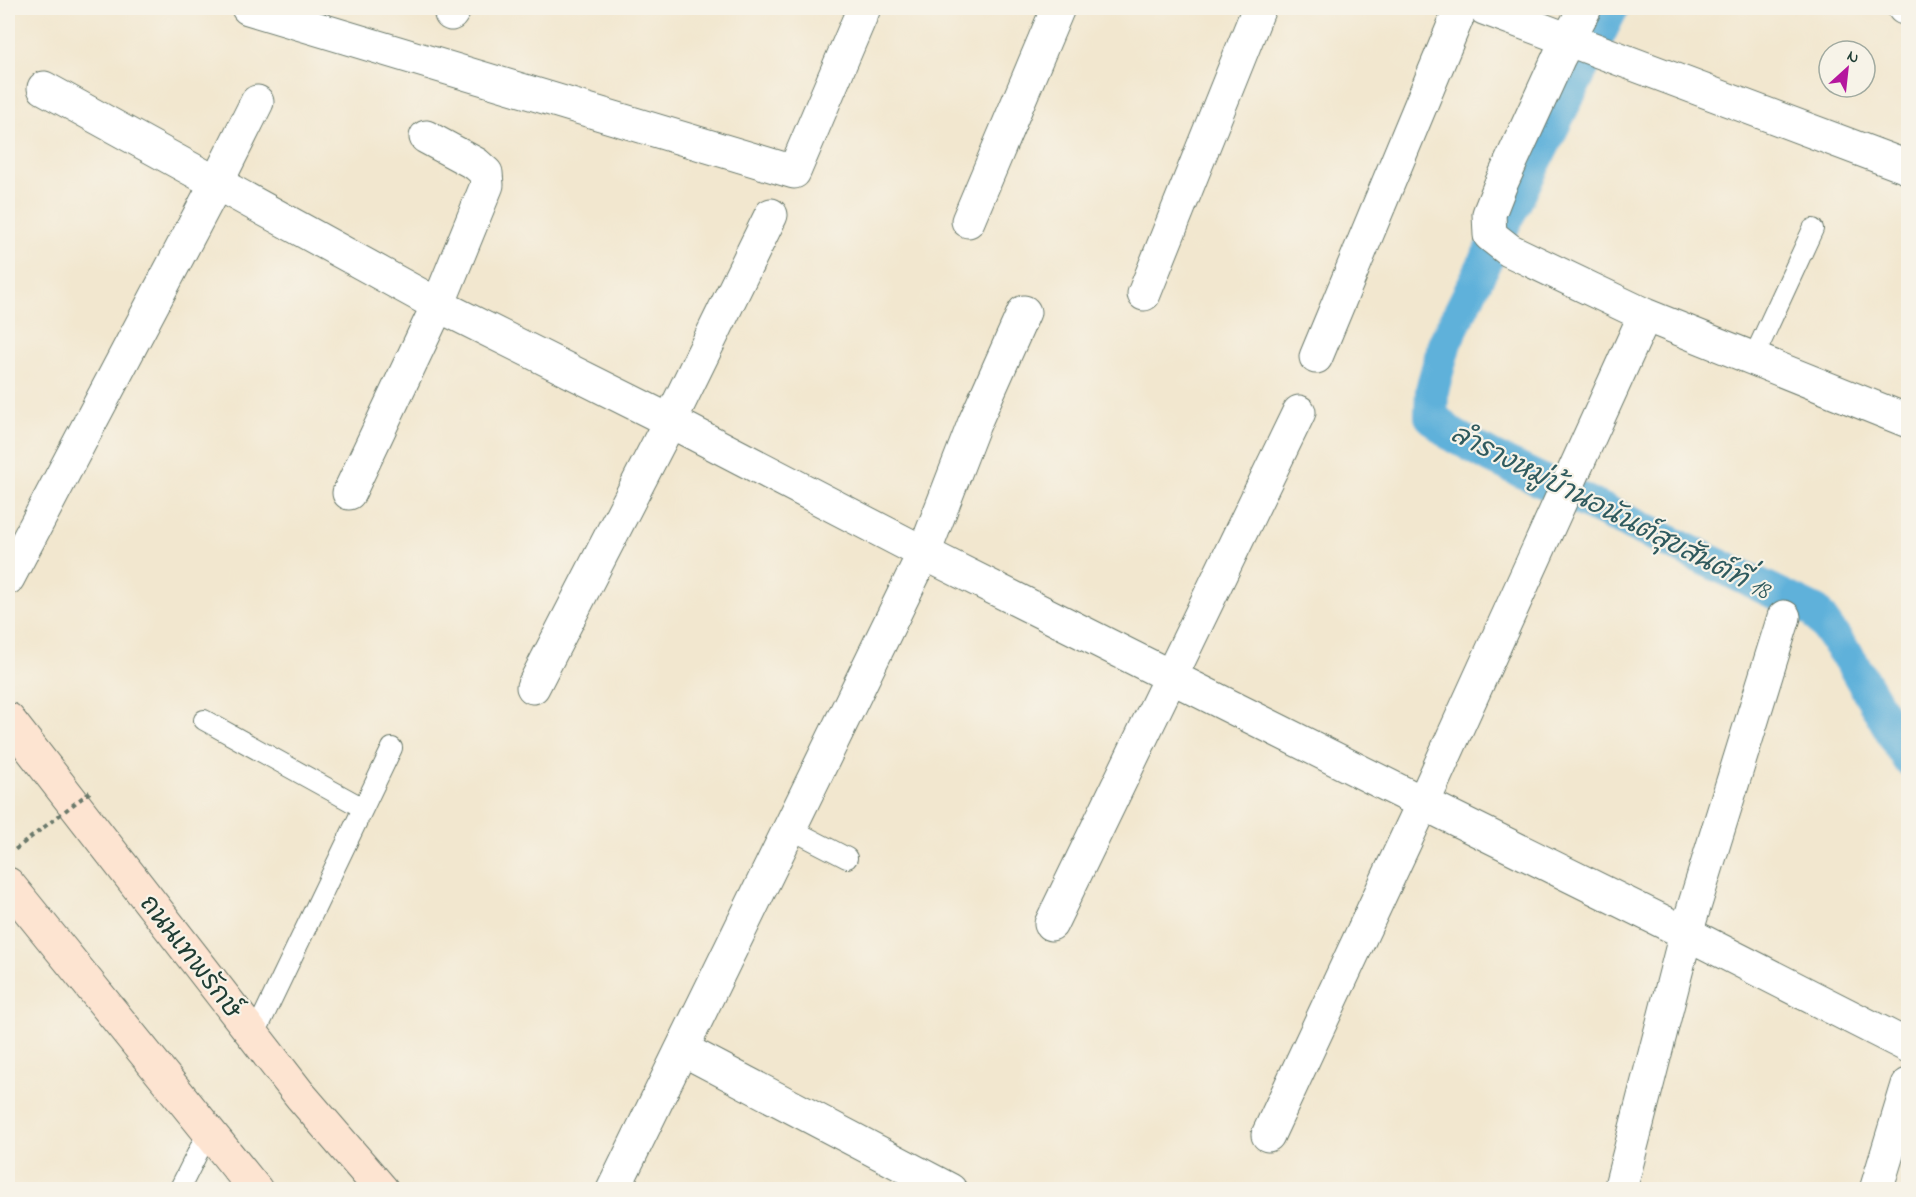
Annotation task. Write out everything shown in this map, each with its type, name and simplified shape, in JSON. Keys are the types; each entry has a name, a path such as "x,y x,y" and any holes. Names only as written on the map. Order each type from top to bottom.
{"main road":[{"name":"ถนนเทพรักษ์","path":"8,719 300,1095 382,1190"},
{"path":"8,884 256,1190"}],"street":[{"path":"248,8 794,172 864,8"},
{"path":"968,221 1058,8"},
{"path":"1144,294 1259,8"},
{"path":"1316,357 1461,8"},
{"path":"1484,8 1895,163 1907,167 1908,165"},
{"path":"1585,8 1586,47 1496,195 1489,214 1499,243 1645,315 1908,421"},
{"path":"1904,8 1908,9"},
{"path":"44,88 438,305 670,421 924,553 1908,1046"},
{"path":"8,578 257,102"},
{"path":"349,493 438,305 487,185 486,173 476,164 426,137"},
{"path":"533,687 670,421 771,215"},
{"path":"614,1190 924,553 974,424 1024,312"},
{"path":"1268,1135 1423,803 1645,315"},
{"path":"1051,924 1299,412"},
{"path":"1620,1190 1686,933 1784,617"},
{"path":"682,1049 950,1190"},
{"path":"1876,1190 1908,1085"}],"lane":[{"path":"1753,359 1813,229"},
{"path":"204,720 363,808"},
{"path":"254,1036 392,748"},
{"path":"789,828 847,858"},
{"path":"179,1190 208,1132"}],"path":[{"path":"8,855 91,791"}],"waterway":[{"name":"ลำรางหมู่บ้านอนันต์สุขสันต์ที่ 18","path":"1612,8 1445,342 1432,390 1431,416 1451,434 1492,457 1816,612 1854,666 1908,759"}]}
